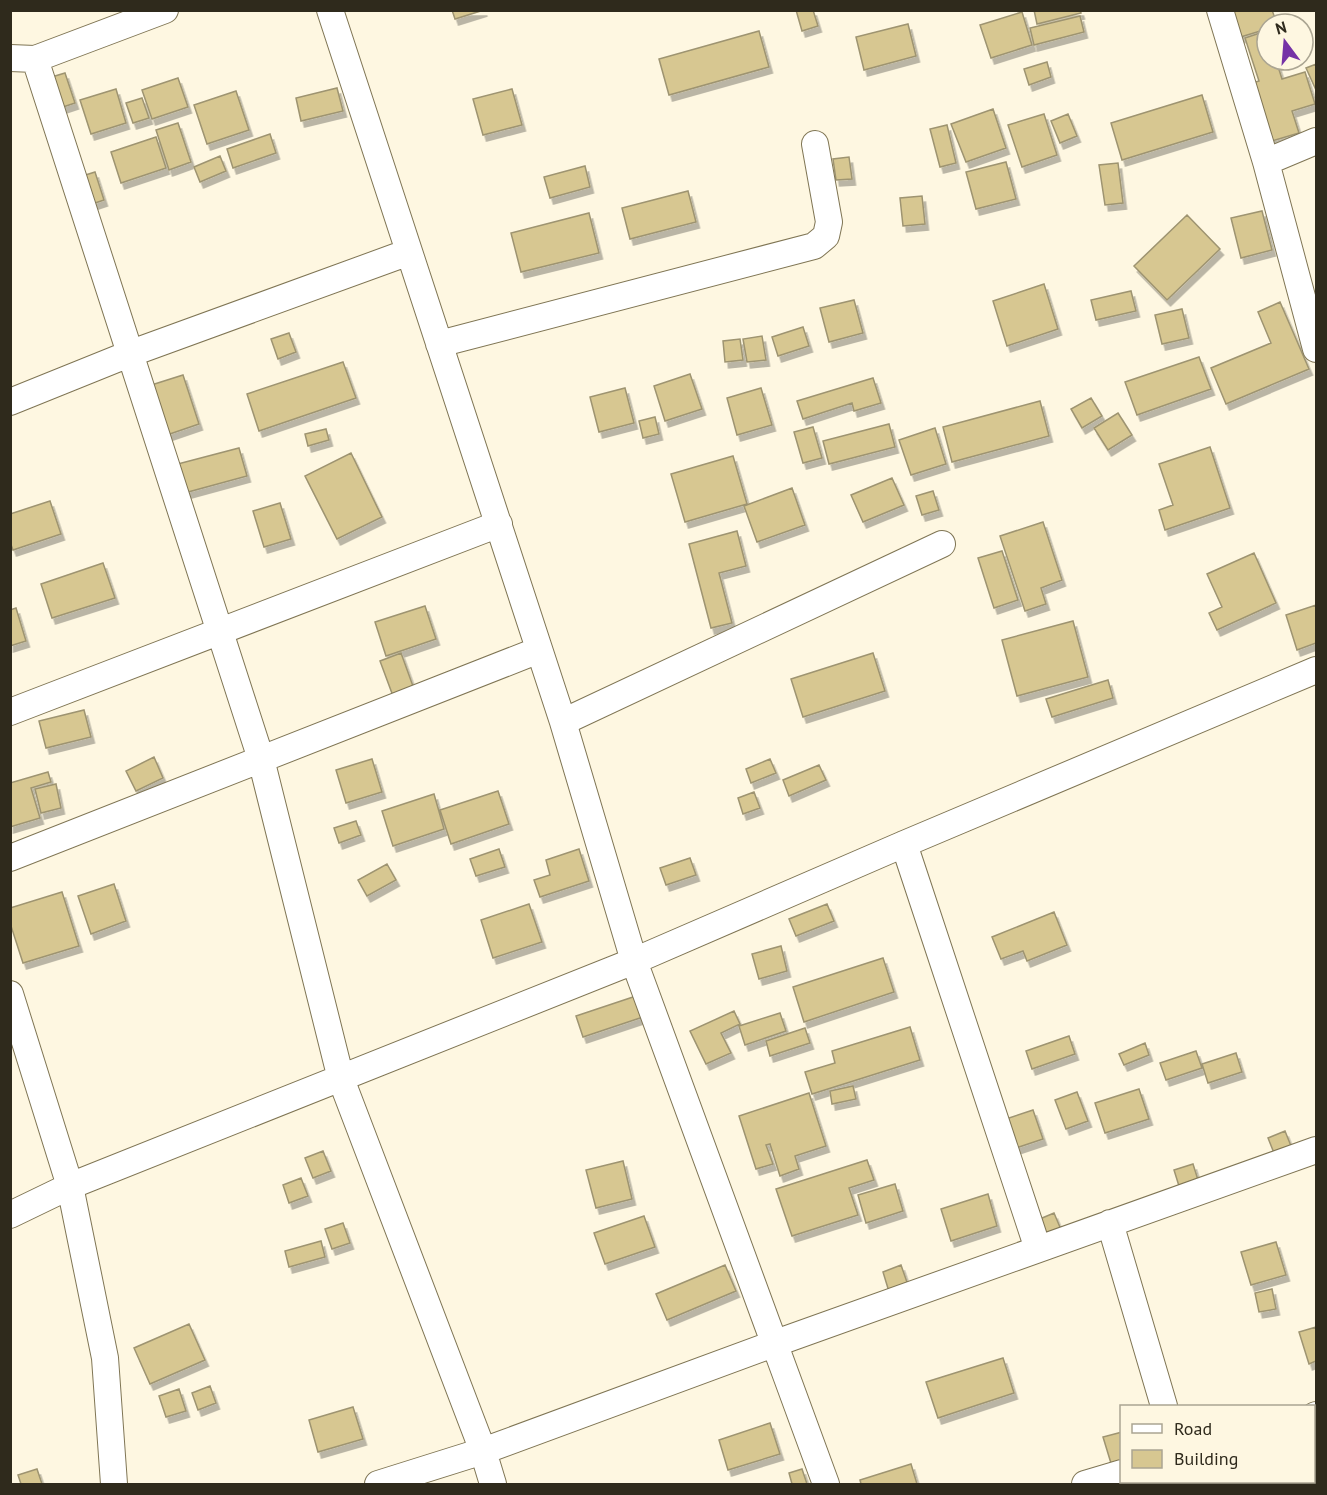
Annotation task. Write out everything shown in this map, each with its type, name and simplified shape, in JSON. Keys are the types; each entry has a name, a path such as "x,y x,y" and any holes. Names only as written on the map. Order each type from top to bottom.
{"street":[{"path":"165,10 22,59 129,354 261,759 341,1078 483,1451 493,1485"},
{"path":"330,10 563,722 634,961 776,1343 826,1485"},
{"path":"1220,10 1266,162 1317,349"},
{"path":"1266,162 1317,141"},
{"path":"439,344 814,246 826,236 829,222 815,144"},
{"path":"10,402 129,354 409,252"},
{"path":"10,712 499,524"},
{"path":"563,722 942,544"},
{"path":"10,858 539,650"},
{"path":"10,1215 70,1186 634,961 903,844 1317,670"},
{"path":"903,844 1038,1249"},
{"path":"10,994 70,1186 105,1358 114,1485"},
{"path":"378,1485 483,1451 776,1343 1317,1150"},
{"path":"1110,1223 1163,1405"},
{"path":"1085,1485 1120,1474"}],"building":[{"path":"452,10 484,10 455,19"},
{"path":"796,10 813,10 818,26 802,31"},
{"path":"1034,10 1080,10 1081,13 1037,24"},
{"path":"1225,10 1272,10 1273,12 1255,12 1255,33 1234,39"},
{"path":"1022,12 1032,45 991,58 980,25"},
{"path":"1080,16 1084,32 1034,45 1030,28"},
{"path":"908,24 916,56 864,70 856,37"},
{"path":"759,31 769,67 669,95 659,59"},
{"path":"1255,35 1255,69 1245,38"},
{"path":"1047,62 1051,77 1029,85 1024,69"},
{"path":"1315,64 1316,90 1308,72 1315,72"},
{"path":"1256,72 1280,72 1282,79 1305,72 1315,104 1292,111 1299,133 1265,143 1246,85 1259,81"},
{"path":"65,73 75,103 54,110 45,79"},
{"path":"178,78 188,107 152,119 142,90"},
{"path":"337,88 343,111 301,121 296,98"},
{"path":"116,89 126,123 91,134 80,100"},
{"path":"512,89 522,125 483,135 473,99"},
{"path":"236,91 249,130 207,144 194,105"},
{"path":"1202,95 1213,132 1122,160 1111,123"},
{"path":"142,98 149,118 133,123 126,103"},
{"path":"993,109 1006,148 966,162 951,124"},
{"path":"1044,114 1057,155 1022,167 1008,125"},
{"path":"1068,114 1077,136 1060,143 1051,121"},
{"path":"178,123 191,162 169,170 156,130"},
{"path":"947,125 956,163 940,167 930,129"},
{"path":"270,134 276,153 233,168 227,149"},
{"path":"156,137 166,168 121,183 111,152"},
{"path":"220,156 226,171 200,182 194,167"},
{"path":"849,157 852,179 836,180 833,159"},
{"path":"1006,162 1016,199 976,209 966,172"},
{"path":"1118,163 1123,203 1105,205 1099,165"},
{"path":"585,166 590,187 550,198 544,177"},
{"path":"95,172 104,200 86,206 76,178"},
{"path":"688,191 696,222 630,239 622,208"},
{"path":"922,196 925,224 903,226 900,198"},
{"path":"1262,211 1272,250 1241,258 1231,218"},
{"path":"589,213 599,253 521,272 511,233"},
{"path":"1187,215 1220,249 1167,300 1134,266"},
{"path":"1044,284 1058,329 1007,346 993,301"},
{"path":"1131,291 1136,311 1096,320 1091,300"},
{"path":"854,300 863,333 829,342 820,308"},
{"path":"1280,302 1309,369 1226,404 1211,368 1271,343 1258,312"},
{"path":"1182,309 1189,338 1162,344 1155,315"},
{"path":"803,327 809,346 778,356 772,337"},
{"path":"289,333 296,352 278,359 271,339"},
{"path":"762,336 766,360 747,362 743,339"},
{"path":"740,339 743,360 725,362 723,341"},
{"path":"1199,357 1211,389 1137,415 1125,382"},
{"path":"343,362 356,398 259,431 247,394"},
{"path":"690,374 702,409 665,421 654,386"},
{"path":"183,375 199,424 161,437 145,387"},
{"path":"873,378 881,403 854,411 852,403 803,419 797,401"},
{"path":"625,388 634,423 599,432 590,397"},
{"path":"761,388 772,425 737,435 727,398"},
{"path":"1091,398 1102,416 1082,428 1071,409"},
{"path":"1040,401 1049,436 952,462 943,427"},
{"path":"1118,413 1132,435 1108,450 1094,428"},
{"path":"655,417 659,434 643,438 639,421"},
{"path":"889,424 895,447 829,464 823,441"},
{"path":"813,427 822,458 803,463 794,432"},
{"path":"935,428 946,464 911,475 899,440"},
{"path":"326,429 329,440 308,446 305,434"},
{"path":"1210,447 1230,508 1165,530 1159,510 1173,505 1159,464"},
{"path":"239,448 247,476 177,495 170,466"},
{"path":"351,453 382,517 337,539 305,476"},
{"path":"733,456 747,504 685,522 671,474"},
{"path":"892,478 904,505 863,522 851,495"},
{"path":"792,488 805,525 757,542 744,506"},
{"path":"933,491 939,510 922,515 916,496"},
{"path":"50,501 61,534 13,550 10,542 10,514"},
{"path":"280,503 291,539 264,547 253,511"},
{"path":"1043,522 1062,580 1041,588 1046,604 1025,611 1000,536"},
{"path":"737,531 746,566 719,573 732,623 711,628 689,544"},
{"path":"1002,551 1018,600 994,608 978,558"},
{"path":"1254,553 1276,603 1217,630 1209,613 1222,607 1207,574"},
{"path":"103,563 115,598 52,618 41,584"},
{"path":"1316,605 1316,643 1297,650 1286,615"},
{"path":"425,606 436,639 386,656 375,622"},
{"path":"16,608 26,641 10,646 10,610"},
{"path":"1073,621 1088,677 1017,696 1002,640"},
{"path":"401,653 414,689 393,696 380,661"},
{"path":"873,653 885,691 803,717 791,679"},
{"path":"1108,680 1113,698 1052,717 1046,699"},
{"path":"84,710 91,737 46,748 39,721"},
{"path":"154,757 163,778 136,791 126,771"},
{"path":"372,759 382,792 346,803 336,770"},
{"path":"770,759 776,773 751,783 746,769"},
{"path":"819,765 826,780 789,796 783,780"},
{"path":"48,772 51,782 31,788 40,818 10,827 10,783"},
{"path":"56,784 61,808 41,813 35,789"},
{"path":"498,791 509,824 451,844 440,810"},
{"path":"754,792 760,808 743,814 738,798"},
{"path":"434,794 444,829 393,846 382,811"},
{"path":"356,821 361,835 339,843 334,828"},
{"path":"499,849 505,867 476,876 470,859"},
{"path":"579,849 589,881 540,897 534,880 550,875 546,860"},
{"path":"690,858 696,875 666,885 660,868"},
{"path":"387,864 396,880 367,896 358,880"},
{"path":"114,884 126,921 91,934 78,896"},
{"path":"62,892 79,946 23,963 10,923 10,908"},
{"path":"529,904 542,942 493,958 481,920"},
{"path":"827,904 834,921 796,936 789,919"},
{"path":"1054,912 1067,945 1027,961 1023,951 1001,959 992,937"},
{"path":"781,946 787,971 759,979 752,954"},
{"path":"883,958 894,992 804,1022 793,987"},
{"path":"639,995 646,1016 583,1037 576,1016"},
{"path":"734,1011 740,1024 721,1033 731,1053 706,1064 690,1031"},
{"path":"780,1013 786,1031 745,1045 739,1026"},
{"path":"910,1027 920,1060 812,1094 805,1072 835,1063 832,1051"},
{"path":"805,1028 810,1043 770,1056 766,1041"},
{"path":"1069,1036 1075,1054 1032,1069 1026,1051"},
{"path":"1145,1043 1149,1055 1124,1065 1119,1054"},
{"path":"1196,1051 1202,1068 1166,1080 1160,1063"},
{"path":"1236,1053 1242,1072 1208,1083 1202,1064"},
{"path":"853,1086 856,1099 832,1104 830,1091"},
{"path":"1139,1089 1149,1119 1105,1133 1095,1103"},
{"path":"1077,1092 1088,1121 1066,1129 1055,1100"},
{"path":"809,1093 826,1146 795,1156 799,1169 780,1176 770,1144 766,1145 773,1164 756,1169 739,1116"},
{"path":"1033,1110 1043,1139 1016,1148 1006,1119"},
{"path":"1285,1131 1291,1146 1274,1153 1268,1138"},
{"path":"323,1151 331,1171 313,1178 305,1158"},
{"path":"867,1160 874,1180 849,1188 858,1215 792,1236 776,1189"},
{"path":"623,1161 632,1199 596,1208 586,1170"},
{"path":"1193,1164 1198,1180 1179,1186 1174,1170"},
{"path":"301,1178 308,1196 289,1203 283,1185"},
{"path":"895,1184 903,1211 866,1223 858,1195"},
{"path":"988,1194 997,1226 951,1241 941,1209"},
{"path":"1054,1213 1062,1232 1043,1240 1035,1221"},
{"path":"644,1216 655,1247 605,1264 594,1233"},
{"path":"343,1223 350,1243 332,1249 325,1229"},
{"path":"321,1241 325,1257 289,1267 285,1251"},
{"path":"1276,1242 1286,1275 1251,1285 1241,1252"},
{"path":"725,1265 736,1291 667,1320 656,1294"},
{"path":"901,1265 909,1288 890,1295 883,1272"},
{"path":"1272,1289 1276,1309 1259,1312 1255,1293"},
{"path":"189,1324 205,1360 150,1384 134,1348"},
{"path":"1316,1327 1316,1361 1309,1364 1299,1332"},
{"path":"1003,1358 1014,1393 938,1418 926,1382"},
{"path":"210,1386 216,1403 198,1410 192,1393"},
{"path":"179,1389 186,1411 166,1417 159,1396"},
{"path":"353,1407 363,1439 318,1452 309,1420"},
{"path":"770,1423 780,1454 728,1470 719,1440"},
{"path":"1120,1433 1120,1472 1114,1473 1103,1437"},
{"path":"911,1464 917,1484 861,1484 860,1480"},
{"path":"37,1469 42,1484 21,1484 18,1475"},
{"path":"802,1469 807,1484 792,1484 789,1473"}]}
